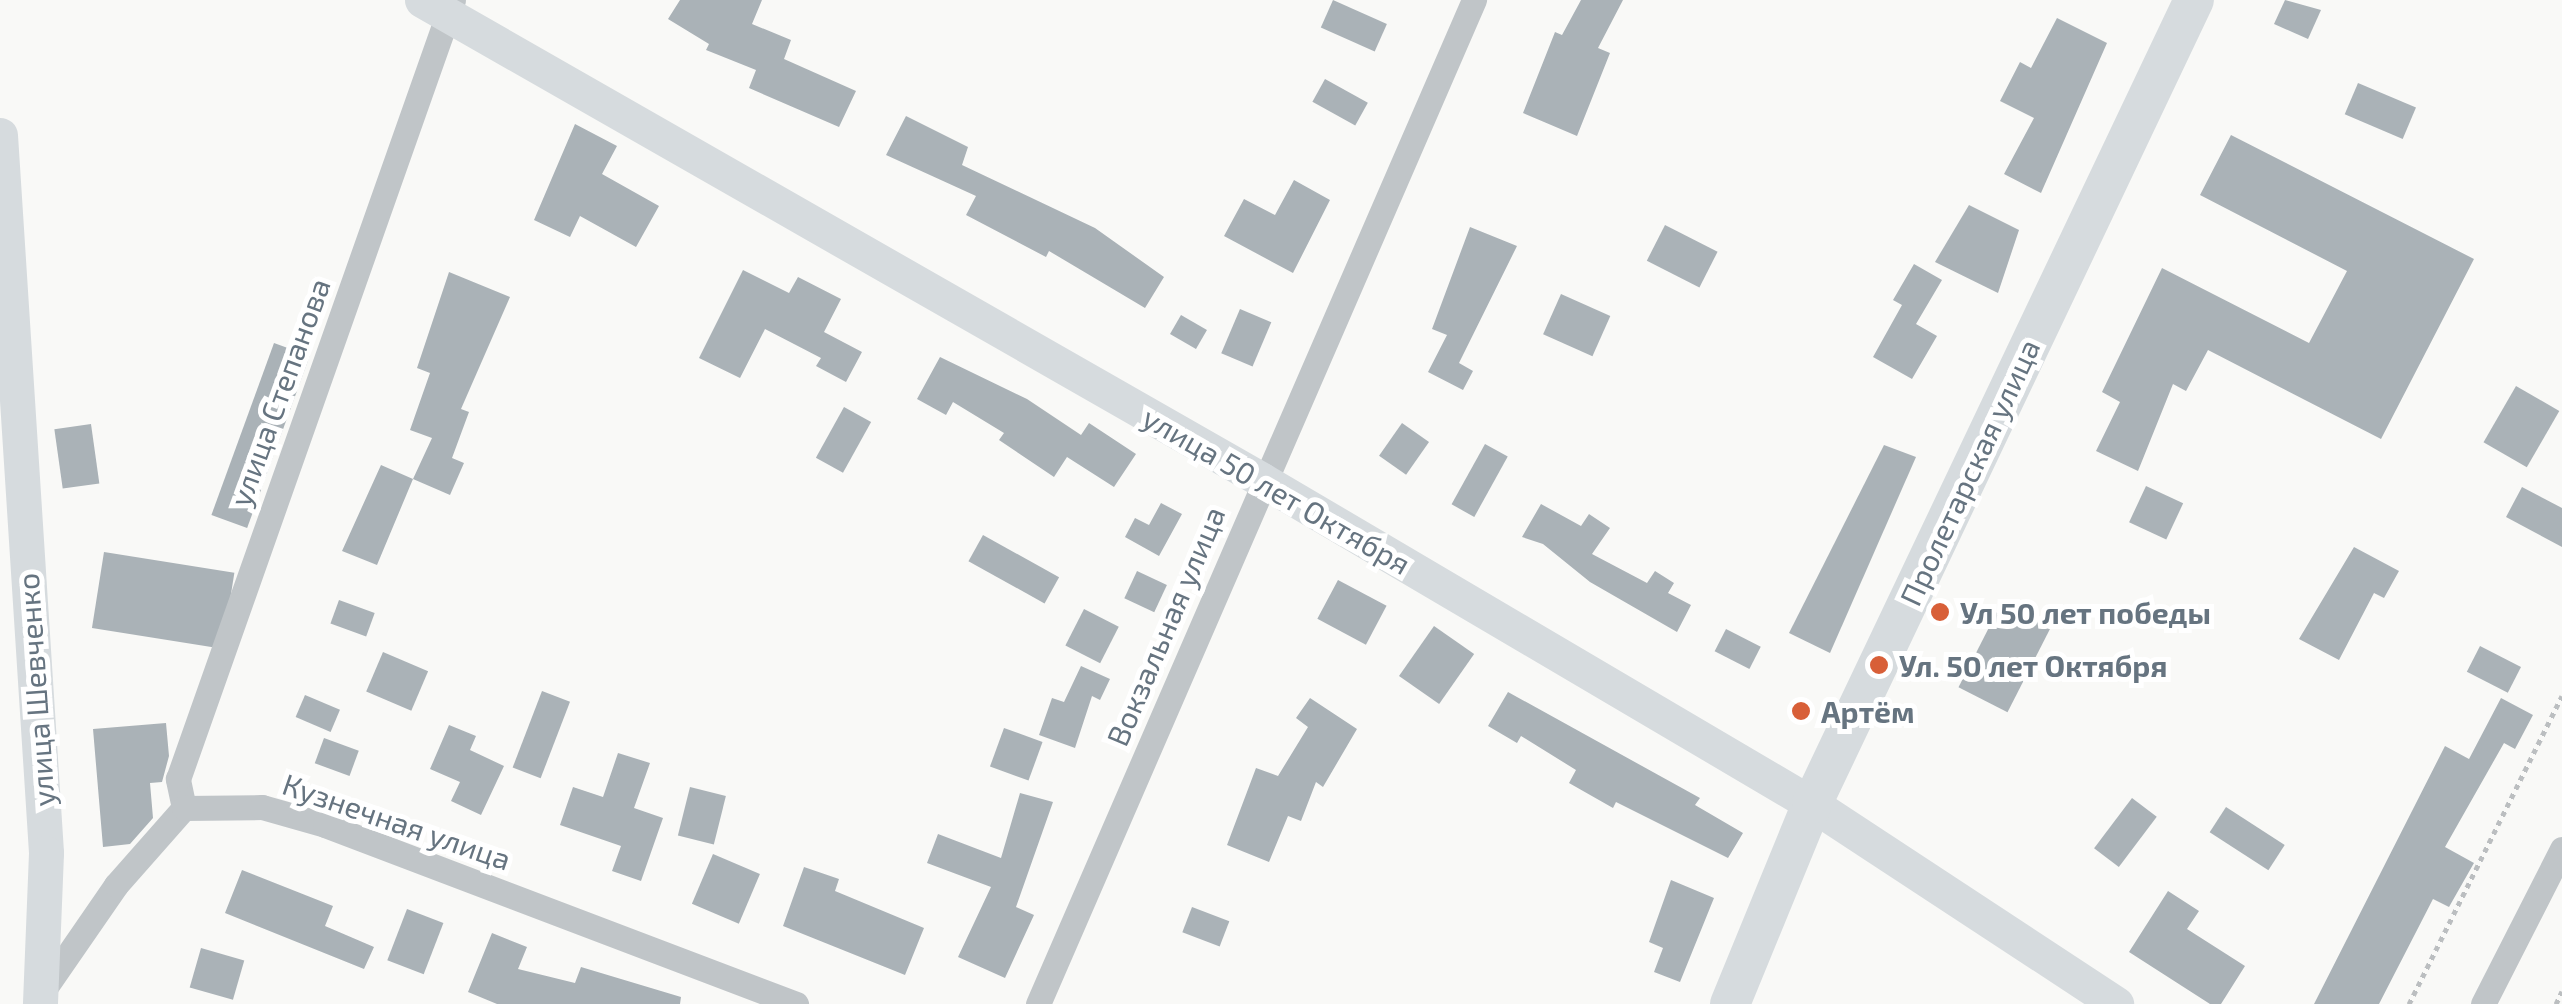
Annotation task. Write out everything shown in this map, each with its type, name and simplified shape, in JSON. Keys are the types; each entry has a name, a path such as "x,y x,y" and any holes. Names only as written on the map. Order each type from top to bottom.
{"main road":[{"name":"Пролетарская улица","path":"1730,1004 1812,804 2194,0"}],"street":[{"name":"Вокзальная улица","path":"1038,1004 1262,480 1474,0"},
{"name":"улица 50 лет Октября","path":"441,4 1812,804 2116,1004"},
{"name":"улица Степанова","path":"184,808 178,779 441,4"},
{"name":"улица Шевченко","path":"0,135 11,491 46,853 43,996"},
{"name":"Кузнечная улица","path":"184,808 262,807 325,825 796,1004"},
{"path":"43,996 116,885 184,808"},
{"path":"2483,1004 2562,848"}],"path":[{"path":"2408,1004 2562,696"},
{"path":"2556,1004 2562,991"}],"building":[{"path":"680,0 762,0 752,24 791,40 784,59 856,91 839,127 749,88 756,70 706,50 709,44 668,19"},
{"path":"1333,0 1387,24 1375,51 1321,27"},
{"path":"1581,0 1623,0 1598,48 1610,53 1577,136 1523,113 1555,32 1562,35"},
{"path":"2285,0 2321,10 2308,39 2274,24"},
{"path":"2057,18 2107,43 2041,193 2004,174 2034,118 2000,101 2020,62 2031,68"},
{"path":"1325,79 1368,103 1355,125 1312,102"},
{"path":"2358,83 2416,108 2403,139 2345,114"},
{"path":"906,116 968,147 962,165 1095,228 1164,277 1145,308 1049,251 1046,257 966,215 976,196 886,155"},
{"path":"575,124 617,146 602,174 659,206 636,247 580,216 570,237 534,220"},
{"path":"2231,135 2474,259 2381,439 2208,350 2186,391 2173,384 2138,471 2096,451 2120,402 2102,392 2162,268 2309,343 2347,271 2200,195"},
{"path":"1294,180 1330,200 1293,273 1224,236 1244,199 1275,215"},
{"path":"1969,205 2019,230 1998,293 1935,262"},
{"path":"1665,225 1718,252 1699,287 1647,261"},
{"path":"1470,227 1517,246 1459,363 1473,371 1463,390 1428,372 1447,335 1432,329"},
{"path":"1914,264 1942,280 1916,324 1937,336 1912,379 1873,357 1902,305 1893,300"},
{"path":"743,270 789,293 798,277 841,299 824,332 862,352 846,382 816,366 821,358 765,329 740,378 699,358"},
{"path":"449,272 510,297 461,409 469,412 452,458 464,463 450,495 413,479 432,438 410,430 430,373 417,368"},
{"path":"1561,294 1610,316 1592,356 1543,334"},
{"path":"1240,309 1271,322 1253,366 1221,353"},
{"path":"1181,315 1207,330 1196,349 1170,334"},
{"path":"274,343 310,356 247,528 211,515"},
{"path":"940,357 1027,399 1081,435 1089,423 1136,454 1114,487 1067,457 1054,477 999,440 1004,433 953,402 946,415 917,399"},
{"path":"2516,386 2559,411 2527,467 2484,442"},
{"path":"844,407 871,422 843,473 816,458"},
{"path":"1402,423 1429,442 1406,475 1379,456"},
{"path":"91,424 99,483 63,489 54,429"},
{"path":"1485,444 1508,457 1474,517 1452,504"},
{"path":"1884,445 1916,457 1830,653 1789,633"},
{"path":"381,465 413,479 377,565 342,551"},
{"path":"2146,486 2183,503 2166,540 2129,522"},
{"path":"2522,487 2562,508 2562,547 2506,517"},
{"path":"1161,503 1182,514 1159,556 1125,537 1135,518 1149,525"},
{"path":"1541,504 1581,526 1589,514 1610,528 1592,554 1647,583 1655,571 1674,583 1668,593 1691,605 1677,632 1590,582 1543,544 1522,537"},
{"path":"983,535 1059,577 1045,603 968,561"},
{"path":"2354,547 2399,571 2384,598 2374,593 2339,660 2299,639"},
{"path":"104,552 234,573 222,649 92,628"},
{"path":"1137,571 1167,585 1154,612 1124,598"},
{"path":"1338,580 1387,606 1366,645 1317,619"},
{"path":"339,600 375,613 366,636 330,623"},
{"path":"2003,600 2052,625 2008,712 1959,687"},
{"path":"1084,609 1119,627 1100,663 1065,646"},
{"path":"1434,626 1474,654 1439,704 1399,676"},
{"path":"1726,629 1761,647 1749,669 1715,651"},
{"path":"2480,646 2521,667 2508,693 2467,672"},
{"path":"383,652 428,671 411,711 366,692"},
{"path":"1081,666 1110,679 1100,700 1092,696 1075,748 1039,735 1052,698 1064,702"},
{"path":"542,691 570,702 541,778 513,768"},
{"path":"1508,692 1700,798 1695,805 1743,833 1728,858 1616,802 1613,808 1569,783 1576,770 1521,736 1517,743 1488,726"},
{"path":"305,695 340,710 331,732 296,717"},
{"path":"1310,698 1357,729 1323,787 1316,782 1301,821 1288,816 1269,862 1227,845 1256,768 1278,776 1308,727 1296,718"},
{"path":"2501,698 2533,715 2515,749 2504,743 2445,847 2474,863 2449,907 2433,899 2379,1004 2314,1004 2445,746 2469,759"},
{"path":"166,723 169,756 162,782 150,783 153,818 130,844 103,847 93,729"},
{"path":"449,725 476,736 470,750 504,766 481,815 451,801 460,782 430,769"},
{"path":"1004,728 1043,742 1029,781 990,767"},
{"path":"324,738 359,751 350,776 315,763"},
{"path":"618,753 650,763 634,808 663,818 641,881 612,871 621,846 560,825 573,787 603,797"},
{"path":"690,787 726,796 714,844 678,836"},
{"path":"1020,793 1053,802 1016,907 1034,915 1005,978 958,957 991,887 927,863 938,834 1001,858"},
{"path":"2132,798 2157,817 2119,867 2094,848"},
{"path":"2226,807 2285,845 2268,870 2210,832"},
{"path":"713,854 760,874 739,924 692,904"},
{"path":"804,867 839,879 835,891 924,928 905,975 783,926"},
{"path":"242,870 333,906 325,926 374,947 364,969 225,913"},
{"path":"1671,880 1714,898 1680,982 1654,972 1663,948 1649,942"},
{"path":"2168,891 2199,911 2187,929 2245,966 2221,1004 2210,1004 2129,952"},
{"path":"1192,907 1229,921 1220,947 1182,932"},
{"path":"407,909 443,923 424,974 387,960"},
{"path":"492,933 527,947 518,969 575,983 581,967 681,997 680,1004 497,1004 468,992"},
{"path":"201,948 244,960 233,1000 190,987"}],"place":[{"name":"Ул 50 лет победы","path":"1940,612"},
{"name":"Ул. 50 лет Октября","path":"1879,665"},
{"name":"Артём","path":"1801,711"}]}
